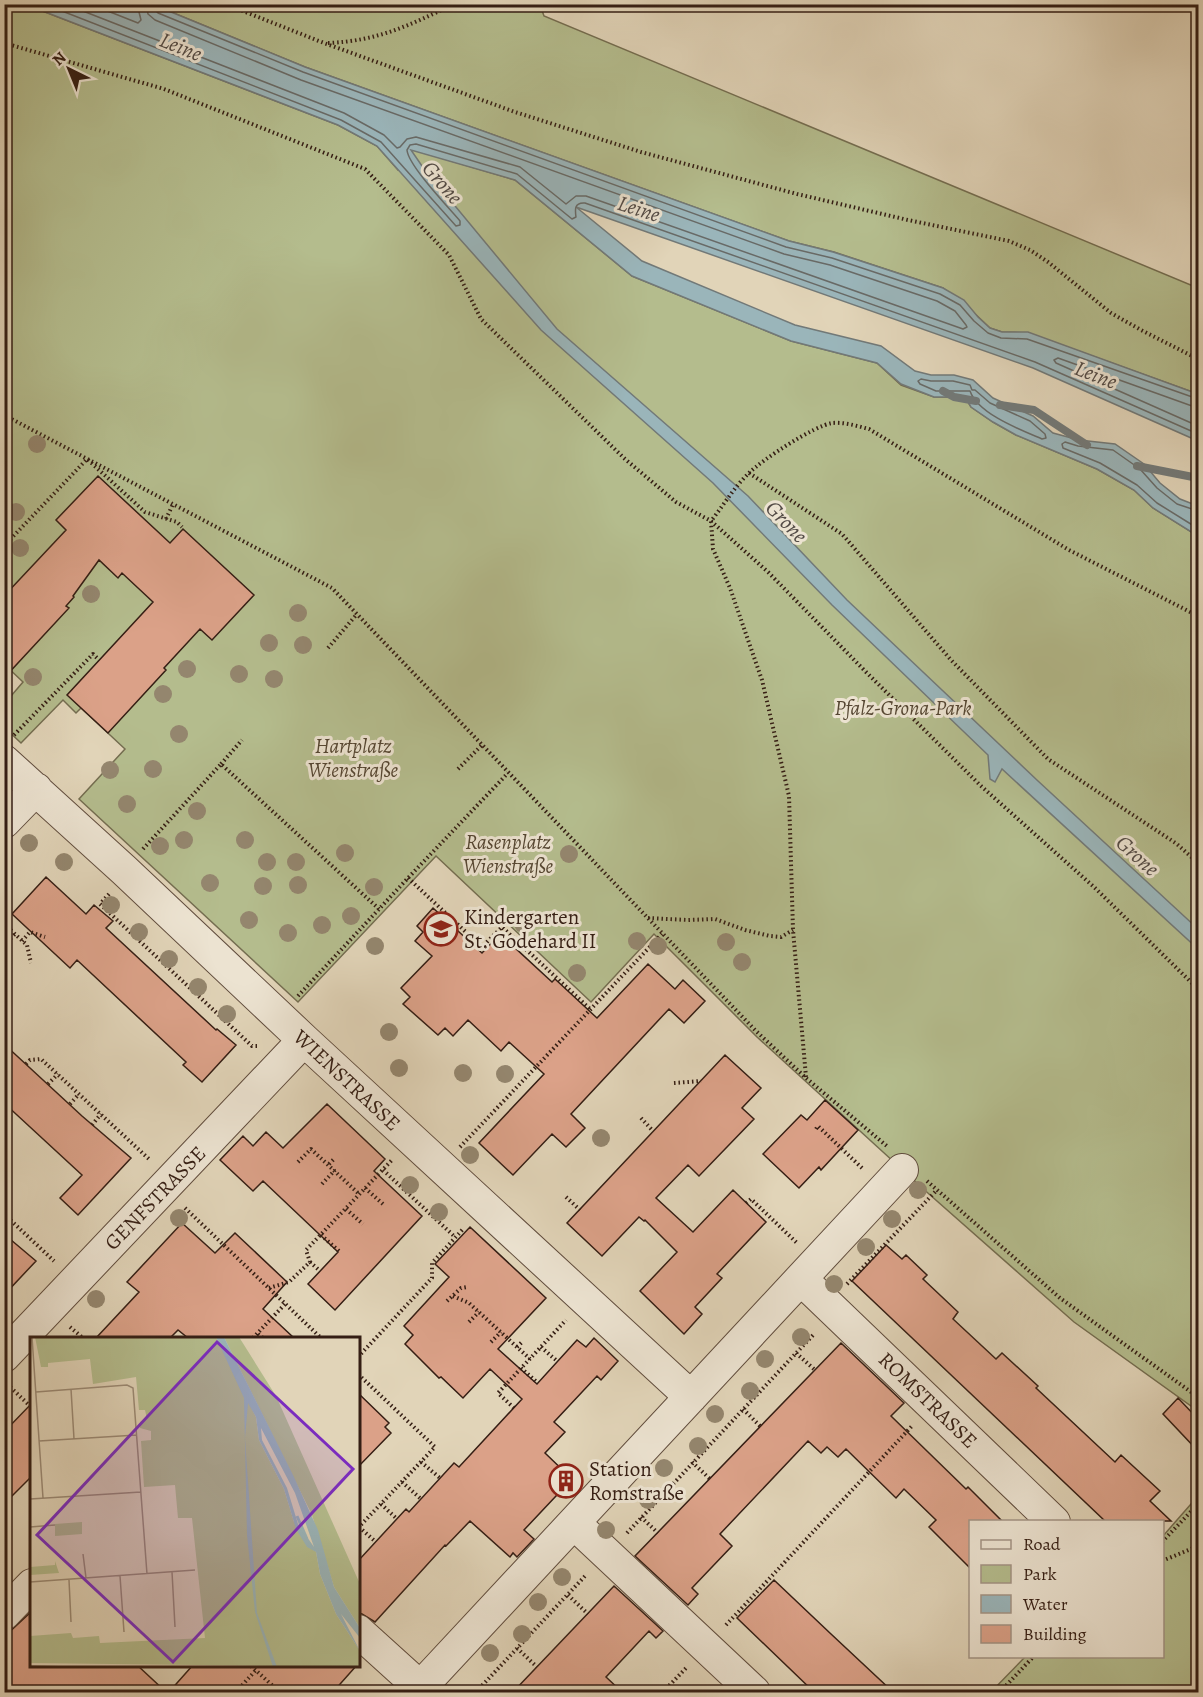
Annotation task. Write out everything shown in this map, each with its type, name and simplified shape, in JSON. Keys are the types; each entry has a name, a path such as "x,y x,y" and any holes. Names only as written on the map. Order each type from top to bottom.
{"street":[{"name":"WIENSTRASSE","path":"8,748 36,789 120,878 280,1017 691,1397"},
{"path":"4,822 36,789"},
{"name":"GENFSTRASSE","path":"4,1356 304,1040"},
{"path":"360,1632 419,1690 900,1172"},
{"name":"ROMSTRASSE","path":"809,1270 832,1308 1053,1520"},
{"path":"574,1523 754,1692"},
{"path":"4,1614 30,1587"}],"path":[{"path":"225,4 324,43 515,112 642,152 797,194 1009,241 1030,250 1048,262 1111,313 1198,359"},
{"path":"324,43 351,42 393,32 454,4"},
{"path":"4,43 164,89 365,169 449,255 481,319 625,459 676,502 711,521 769,573 980,784 1093,886 1198,989"},
{"path":"5,415 332,588 756,1031 900,1172"},
{"path":"806,1078 793,930 789,796 762,680 730,588 712,549 711,521 749,473 786,446 831,423 848,423 869,429 1069,550 1198,616"},
{"path":"87,459 145,512 177,522 182,527"},
{"path":"4,546 87,459"},
{"path":"749,473 843,534 951,660 1048,759 1177,844 1198,863"},
{"path":"166,519 173,504"},
{"path":"328,648 357,614"},
{"path":"8,748 93,654 99,660"},
{"path":"242,740 120,878 100,904 252,1046 304,1040"},
{"path":"458,769 482,745"},
{"path":"221,764 379,909"},
{"path":"280,1017 508,773"},
{"path":"408,878 482,948 502,927 590,1009"},
{"path":"647,918 715,919 745,930 781,937 793,930"},
{"path":"4,924 27,945 31,963"},
{"path":"22,941 30,932 45,937"},
{"path":"4,945 15,934"},
{"path":"441,1167 662,934"},
{"path":"26,1064 30,1060 41,1059 58,1074 101,1114 268,1288 320,1337"},
{"path":"48,1084 58,1074"},
{"path":"674,1083 701,1081"},
{"path":"70,1104 79,1094"},
{"path":"92,1125 101,1114"},
{"path":"640,1118 653,1131"},
{"path":"816,1129 818,1126 937,1190 1060,1298 1198,1397"},
{"path":"320,1271 310,1262 306,1250 411,1139"},
{"path":"298,1162 311,1149 359,1194"},
{"path":"328,1164 334,1159"},
{"path":"322,1184 334,1170"},
{"path":"383,1170 455,1237"},
{"path":"365,1188 383,1204"},
{"path":"476,1692 796,1353 832,1308 937,1190"},
{"path":"566,1197 580,1210"},
{"path":"746,1203 751,1199 809,1270"},
{"path":"360,1354 432,1278 432,1263 484,1206"},
{"path":"346,1209 363,1224"},
{"path":"5,1216 76,1281"},
{"path":"321,1235 339,1251"},
{"path":"268,1288 289,1282 310,1262"},
{"path":"447,1301 461,1288 467,1287"},
{"path":"453,1296 479,1312 530,1359"},
{"path":"514,1408 498,1393 585,1299"},
{"path":"254,1337 285,1304"},
{"path":"469,1322 479,1312"},
{"path":"491,1342 501,1332"},
{"path":"258,1334 262,1337"},
{"path":"517,1347 523,1341"},
{"path":"541,1347 557,1361"},
{"path":"796,1353 815,1370"},
{"path":"521,1368 537,1383"},
{"path":"360,1376 435,1447 360,1526"},
{"path":"4,1382 29,1405"},
{"path":"663,1692 933,1404"},
{"path":"742,1409 760,1426"},
{"path":"421,1462 440,1478"},
{"path":"692,1462 710,1479"},
{"path":"402,1482 421,1499"},
{"path":"381,1504 397,1520"},
{"path":"1164,1540 1198,1504"},
{"path":"641,1517 658,1533"},
{"path":"360,1528 376,1542"},
{"path":"1164,1560 1198,1546"},
{"path":"568,1595 588,1614"},
{"path":"517,1648 537,1667"},
{"path":"1000,1692 1032,1658"},
{"path":"253,1667 273,1686"},
{"path":"236,1692 256,1670"}],"green space":[{"name":"Pfalz-Grona-Park","path":"5,5 27,5 338,125 377,146 398,170 411,149 515,180 632,276 791,341 877,363 901,385 934,397 965,397 971,407 993,422 1016,435 1097,469 1134,490 1153,508 1193,533 1198,533 1198,1411 1074,1322 757,1037 654,934 591,1002 436,856 298,1002 79,799 125,749 81,708 76,713 63,700 21,743 5,728 5,703 23,682 4,664"},
{"path":"154,5 540,5 544,16 1198,288 1198,394 1028,333 1002,332 990,328 943,288 834,252 789,241 305,67"},
{"path":"1198,1496 1198,1692 991,1692 1024,1658 1164,1658 1164,1535"}],"water":[{"name":"Leine","path":"27,5 154,5 305,67 789,241 833,252 943,288 964,300 990,328 1002,332 1028,332 1198,394 1198,441 1033,368 576,207 642,261 795,325 881,346 915,371 931,375 954,375 973,380 993,398 1033,416 1053,433 1079,440 1115,444 1144,464 1160,483 1180,499 1198,506 1198,533 1193,533 1153,508 1134,490 1097,469 1016,435 993,422 971,407 965,397 934,397 901,384 877,363 791,341 632,276 515,180 411,150 557,329 748,496 847,600 1198,929 1198,949 1002,769 995,782 990,779 988,755 832,605 713,483 541,330 377,146 338,125"}],"building":[{"path":"98,476 170,543 183,529 254,595 212,640 200,629 108,733 67,695 153,602 122,573 118,578 99,560 66,606 69,608 4,678 4,596 66,530 56,520"},
{"path":"46,877 86,914 94,905 113,921 106,928 216,1030 236,1045 202,1082 183,1065 186,1062 77,960 70,968 12,914"},
{"path":"433,908 482,953 500,934 552,982 555,979 597,1018 648,964 675,989 683,980 705,1001 684,1023 669,1009 571,1114 585,1128 566,1147 552,1134 513,1175 479,1143 544,1074 509,1042 501,1051 468,1020 453,1036 445,1028 438,1035 403,1004 410,997 401,988 432,956 415,941 423,932 417,926"},
{"path":"4,1044 131,1158 78,1215 60,1198 82,1175 4,1103"},
{"path":"725,1055 761,1088 742,1108 754,1119 699,1176 688,1165 656,1198 693,1232 733,1190 766,1222 717,1274 722,1278 695,1307 702,1314 684,1334 640,1291 677,1252 645,1220 639,1217 602,1256 567,1223"},
{"path":"825,1100 858,1130 821,1170 819,1167 799,1188 763,1154 801,1115 807,1120"},
{"path":"327,1104 385,1159 374,1171 422,1216 335,1310 308,1284 338,1252 263,1181 253,1191 220,1160 243,1136 253,1146 266,1132 283,1148"},
{"path":"182,1223 215,1253 235,1233 287,1282 263,1309 293,1337 187,1337 178,1330 171,1337 97,1337 139,1292 127,1282"},
{"path":"470,1227 546,1298 498,1349 537,1384 577,1340 586,1347 594,1338 618,1361 601,1380 597,1376 554,1422 565,1432 545,1453 572,1479 524,1530 534,1539 517,1557 513,1553 510,1557 470,1521 375,1622 360,1614 360,1559 406,1509 409,1512 454,1463 459,1467 522,1399 490,1369 463,1398 405,1344 413,1335 404,1326 449,1277 435,1264"},
{"path":"4,1234 36,1261 4,1295"},
{"path":"886,1245 902,1259 906,1255 927,1275 923,1279 958,1312 953,1319 996,1359 1002,1353 1115,1462 1121,1455 1160,1491 1150,1501 1171,1521 1104,1520 852,1281"},
{"path":"841,1343 904,1403 891,1416 1001,1520 969,1520 969,1567 929,1527 936,1520 904,1489 896,1498 846,1449 838,1457 827,1447 821,1453 808,1441 720,1534 732,1546 692,1588 698,1594 688,1605 635,1556"},
{"path":"360,1395 389,1423 385,1427 391,1433 360,1465"},
{"path":"1178,1398 1198,1419 1198,1451 1163,1414"},
{"path":"30,1405 30,1478 4,1504 4,1432"},
{"path":"774,1580 893,1692 814,1692 737,1618"},
{"path":"614,1586 663,1631 656,1638 649,1631 606,1677 622,1692 513,1692"},
{"path":"30,1613 30,1667 139,1667 166,1692 4,1692 4,1637"},
{"path":"191,1667 355,1667 333,1692 169,1692"}],"waterway":[{"path":"943,391 954,397 976,401"},
{"path":"1000,405 1034,410 1087,445"},
{"path":"1137,466 1198,478"}],"place":[{"name":"Kindergarten St. Godehard II","path":"441,929"},
{"name":"Station Romstraße","path":"566,1481"}],"water label":[{"name":"Grone","path":"443,182"},
{"name":"Grone","path":"787,521"},
{"name":"Grone","path":"1138,855"}],"park label":[{"name":"Hartplatz Wienstraße","path":"353,758"},
{"name":"Rasenplatz Wienstraße","path":"508,854"}]}
